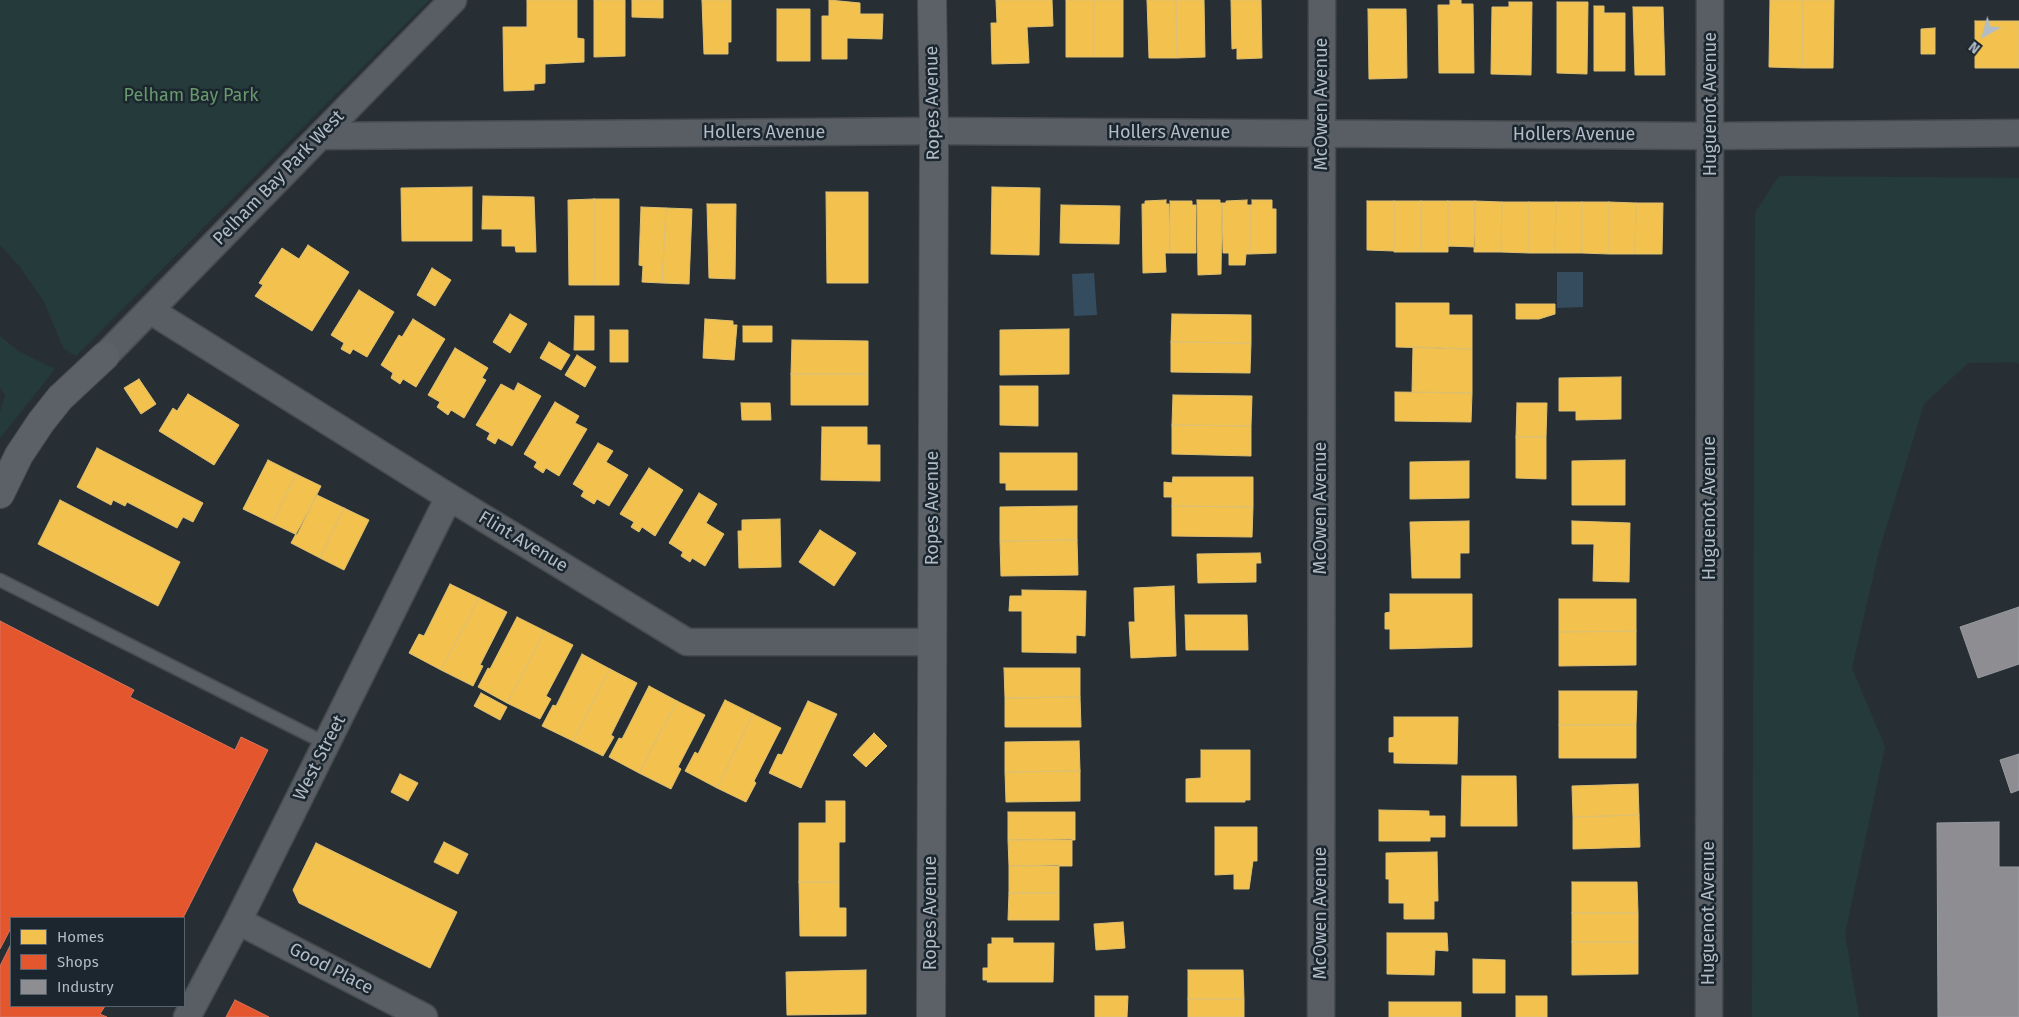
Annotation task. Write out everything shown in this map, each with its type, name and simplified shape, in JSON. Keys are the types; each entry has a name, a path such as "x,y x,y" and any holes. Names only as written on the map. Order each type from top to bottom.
{"street":[{"name":"Pelham Bay Park West","path":"105,356 151,311 452,0"},
{"name":"Ropes Avenue","path":"931,1017 934,132 932,0"},
{"name":"McOwen Avenue","path":"1321,1017 1322,0"},
{"name":"Huguenot Avenue","path":"1709,1017 1710,0"},
{"name":"Hollers Avenue","path":"320,136 934,132 1711,136 2019,133"},
{"name":"Flint Avenue","path":"151,311 449,497 688,642 932,642"},
{"path":"0,494 19,455 41,422 60,398 105,356"},
{"name":"West Street","path":"187,1017 238,921 449,497"},
{"name":"Good Place","path":"238,921 424,1017"}],"lane":[{"path":"0,580 327,744"}],"green space":[{"name":"Pelham Bay Park","path":"0,0 429,0 76,356 64,349 43,300 20,267 0,245"},
{"path":"1779,176 2019,178 2019,364 2017,362 1968,363 1924,404 1879,551 1852,668 1885,747 1845,934 1859,1017 1752,1017 1755,213"},
{"path":"0,336 18,351 55,369 0,438 0,412 5,396 0,387"}],"water":[{"path":"1557,272 1583,272 1583,307 1557,308"},
{"path":"1094,273 1097,315 1074,316 1072,274"}],"building: Homes":[{"path":"527,0 577,0 577,38 584,39 584,62 545,64 545,83 534,84 534,90 504,91 503,27 527,27"},
{"path":"594,0 625,0 625,56 594,57"},
{"path":"632,0 663,0 663,18 632,17"},
{"path":"702,0 731,0 731,42 728,42 728,54 704,54"},
{"path":"829,0 860,3 860,14 883,14 882,39 847,38 847,59 822,59 822,16 829,16"},
{"path":"996,0 1052,0 1053,26 1027,27 1029,63 992,64 991,23 997,23"},
{"path":"1066,0 1094,0 1094,57 1066,57"},
{"path":"1094,0 1123,0 1123,57 1094,57"},
{"path":"1147,0 1176,0 1177,58 1149,58"},
{"path":"1176,0 1204,0 1205,57 1177,58"},
{"path":"1231,0 1261,0 1262,58 1237,59 1237,48 1232,49"},
{"path":"1450,0 1461,0 1461,4 1473,4 1474,73 1439,73 1438,5 1450,5"},
{"path":"1770,0 1803,0 1802,68 1769,67"},
{"path":"1803,0 1834,0 1833,68 1802,68"},
{"path":"1509,2 1532,2 1531,75 1491,74 1492,7 1509,7"},
{"path":"1557,2 1588,2 1587,74 1557,73"},
{"path":"1594,6 1604,6 1604,13 1625,13 1625,71 1594,71"},
{"path":"1633,7 1663,7 1665,75 1635,75"},
{"path":"777,9 810,9 810,61 777,61"},
{"path":"1368,9 1406,9 1407,78 1369,79"},
{"path":"1975,21 2019,21 2019,68 1975,68"},
{"path":"1935,28 1935,54 1921,54 1921,29"},
{"path":"472,187 472,241 402,241 401,188"},
{"path":"992,187 1040,188 1039,255 991,254"},
{"path":"826,192 868,192 868,283 827,283"},
{"path":"483,196 534,197 536,252 516,252 515,246 502,246 502,229 482,229"},
{"path":"594,199 619,199 619,285 594,285"},
{"path":"594,199 594,285 569,285 568,200"},
{"path":"1166,200 1166,204 1169,204 1170,253 1165,253 1166,272 1143,273 1142,204 1145,204 1145,201"},
{"path":"1197,200 1220,200 1220,203 1222,203 1221,274 1198,275"},
{"path":"1247,200 1247,205 1250,205 1250,254 1246,254 1245,265 1229,265 1229,253 1223,253 1222,203 1226,203 1226,201"},
{"path":"1252,200 1272,200 1272,209 1276,209 1276,253 1250,254 1250,205 1252,205"},
{"path":"1170,201 1192,201 1192,205 1196,205 1196,253 1170,253"},
{"path":"1367,201 1394,201 1394,251 1367,250"},
{"path":"1394,201 1421,201 1421,252 1394,252"},
{"path":"1421,201 1448,201 1448,252 1421,252"},
{"path":"1448,201 1475,201 1475,247 1448,246"},
{"path":"1475,201 1502,202 1501,252 1474,252"},
{"path":"1502,202 1529,202 1529,253 1501,252"},
{"path":"1529,202 1556,202 1555,253 1529,253"},
{"path":"1556,202 1582,202 1582,253 1555,253"},
{"path":"1582,202 1609,202 1609,254 1582,253"},
{"path":"1609,202 1636,203 1635,254 1609,254"},
{"path":"1636,203 1663,203 1662,254 1635,254"},
{"path":"707,204 736,204 735,279 709,278"},
{"path":"1061,205 1120,206 1119,244 1060,243"},
{"path":"641,207 666,208 662,283 642,282 643,266 639,265"},
{"path":"666,208 692,209 689,284 662,283"},
{"path":"308,245 349,272 312,331 255,296 263,285 259,283 282,248 299,259"},
{"path":"432,268 451,280 435,306 417,295"},
{"path":"359,290 394,312 367,357 353,349 350,354 341,349 344,343 331,335"},
{"path":"1396,303 1449,303 1449,315 1472,315 1472,349 1396,347"},
{"path":"1516,304 1555,304 1555,314 1539,319 1516,319"},
{"path":"510,314 527,324 510,353 493,342"},
{"path":"1172,314 1251,315 1251,343 1171,342"},
{"path":"575,316 594,316 594,350 574,350"},
{"path":"413,319 445,339 416,387 403,379 400,384 391,378 393,373 381,365 399,335 402,337"},
{"path":"705,319 733,321 733,325 737,325 734,360 703,358"},
{"path":"743,326 772,326 772,342 743,342"},
{"path":"1069,329 1069,374 1000,375 1000,330"},
{"path":"610,330 628,330 628,362 610,362"},
{"path":"792,340 868,341 868,374 791,374"},
{"path":"549,342 570,355 561,370 540,358"},
{"path":"1171,342 1251,343 1250,373 1171,372"},
{"path":"1413,347 1472,349 1472,393 1412,392"},
{"path":"455,348 488,368 482,378 486,380 464,418 451,410 448,415 437,407 440,402 428,395"},
{"path":"577,355 596,367 585,387 565,375"},
{"path":"791,374 868,374 868,405 791,405"},
{"path":"1621,377 1621,419 1576,420 1576,411 1559,411 1559,378"},
{"path":"139,379 156,404 141,414 124,388"},
{"path":"518,383 541,396 512,446 498,438 495,444 487,439 490,433 476,425 501,384 514,391"},
{"path":"1000,386 1038,386 1038,426 1000,425"},
{"path":"1395,392 1472,393 1471,422 1395,421"},
{"path":"188,394 239,425 214,465 159,431 173,408 177,411"},
{"path":"1173,395 1252,396 1251,426 1172,425"},
{"path":"555,402 579,416 575,423 587,429 559,476 546,468 543,473 534,467 537,462 524,454"},
{"path":"741,403 770,403 771,420 742,420"},
{"path":"1517,403 1547,403 1546,437 1516,437"},
{"path":"1172,425 1251,426 1251,456 1172,454"},
{"path":"822,427 867,427 867,445 880,445 880,481 821,480"},
{"path":"1516,437 1546,437 1546,479 1516,478"},
{"path":"598,443 613,451 606,462 628,475 609,506 597,499 594,504 581,496 584,491 573,484"},
{"path":"97,448 203,503 193,522 183,517 177,528 127,502 125,506 113,500 111,505 77,487"},
{"path":"1000,453 1077,453 1077,490 1006,490 1006,483 1000,483"},
{"path":"268,460 296,474 272,523 243,509"},
{"path":"1625,460 1625,505 1572,505 1572,461"},
{"path":"1469,461 1469,498 1410,499 1410,462"},
{"path":"649,468 683,490 655,536 642,527 639,532 631,527 634,522 620,514"},
{"path":"296,474 321,486 297,535 272,523"},
{"path":"1173,477 1253,477 1253,507 1172,506 1172,497 1164,497 1164,482 1172,483"},
{"path":"699,493 717,504 706,523 724,534 705,566 692,558 690,562 681,556 683,552 669,543"},
{"path":"317,495 344,508 320,558 291,543"},
{"path":"60,500 180,562 158,606 38,544"},
{"path":"1077,506 1077,540 1000,541 1000,507"},
{"path":"1172,506 1253,507 1252,537 1172,536"},
{"path":"344,508 369,520 344,570 320,558"},
{"path":"780,519 781,567 739,568 738,531 742,531 742,520"},
{"path":"1469,521 1469,553 1460,553 1460,578 1412,578 1410,522"},
{"path":"1572,521 1630,523 1629,582 1593,581 1594,544 1572,544"},
{"path":"820,530 856,553 834,586 799,562"},
{"path":"1077,540 1078,575 1001,576 1000,541"},
{"path":"1260,553 1261,563 1256,563 1256,582 1198,583 1197,554"},
{"path":"450,584 479,598 441,670 409,653 419,634 424,636"},
{"path":"1174,586 1176,656 1131,658 1129,622 1135,622 1134,588"},
{"path":"1022,590 1086,591 1085,636 1076,635 1076,653 1022,652 1022,611 1009,611 1010,596 1022,596"},
{"path":"1390,594 1472,594 1472,647 1390,649 1390,629 1385,629 1385,613 1390,612"},
{"path":"479,598 507,612 480,665 483,666 473,686 441,670"},
{"path":"1559,599 1636,599 1636,631 1559,632"},
{"path":"1185,615 1247,615 1248,650 1186,650"},
{"path":"517,617 545,631 507,703 478,687 488,668 490,669"},
{"path":"545,631 573,645 546,696 551,699 540,719 507,703"},
{"path":"1636,631 1636,665 1559,666 1559,632"},
{"path":"582,654 610,669 573,741 542,726 553,705 556,706"},
{"path":"1004,668 1080,668 1080,697 1005,698"},
{"path":"610,669 637,683 611,735 614,737 603,756 573,741"},
{"path":"649,686 677,701 639,773 609,757 619,738 622,739"},
{"path":"1559,691 1637,691 1636,725 1559,725"},
{"path":"481,693 507,707 500,720 474,706"},
{"path":"1080,697 1081,727 1005,727 1005,698"},
{"path":"725,700 753,714 717,788 685,771 695,752 698,754"},
{"path":"677,701 705,715 678,767 681,769 671,789 639,773"},
{"path":"808,701 837,714 801,788 769,773 778,754 782,755"},
{"path":"753,714 781,728 754,781 756,783 746,802 717,788"},
{"path":"1394,717 1458,717 1457,764 1394,763 1394,752 1389,752 1389,738 1394,737"},
{"path":"1559,725 1636,725 1636,758 1559,758"},
{"path":"874,733 887,746 866,767 853,755"},
{"path":"1079,741 1080,771 1005,772 1005,742"},
{"path":"1201,750 1250,750 1250,800 1245,800 1245,802 1186,802 1186,779 1201,778"},
{"path":"1080,771 1080,801 1006,802 1005,772"},
{"path":"400,774 418,783 408,801 391,792"},
{"path":"1462,776 1516,776 1517,826 1461,826"},
{"path":"1638,784 1639,815 1573,817 1572,786"},
{"path":"826,801 845,801 845,842 839,842 839,882 799,882 799,823 826,823"},
{"path":"1379,810 1429,811 1429,816 1445,816 1445,837 1430,837 1430,841 1379,841"},
{"path":"1008,812 1075,812 1075,840 1008,840"},
{"path":"1639,815 1640,847 1573,849 1573,817"},
{"path":"1215,827 1257,827 1257,861 1253,861 1249,889 1234,889 1234,874 1215,875"},
{"path":"1072,839 1072,866 1009,866 1008,840"},
{"path":"444,842 468,854 458,874 434,862"},
{"path":"316,843 457,912 430,968 299,903 293,890"},
{"path":"1437,852 1438,901 1434,901 1434,919 1404,919 1404,903 1389,903 1389,879 1386,879 1386,853"},
{"path":"1059,865 1059,893 1009,893 1009,866"},
{"path":"799,882 839,882 839,908 846,908 846,936 800,936"},
{"path":"1572,882 1637,882 1638,913 1572,913"},
{"path":"1009,893 1059,893 1059,920 1008,920"},
{"path":"1572,913 1638,913 1638,942 1572,942"},
{"path":"1123,922 1125,948 1096,950 1094,924"},
{"path":"1387,933 1447,933 1448,951 1435,950 1434,975 1387,974"},
{"path":"992,938 1013,938 1013,943 1054,943 1053,982 987,982 988,980 983,980 983,968 988,968 988,944 992,944"},
{"path":"1572,942 1638,942 1638,974 1572,975"},
{"path":"1473,959 1505,960 1505,993 1473,993"},
{"path":"866,970 866,1014 787,1015 786,972"},
{"path":"1188,970 1243,970 1244,999 1188,999"},
{"path":"1095,996 1128,996 1127,1017 1095,1017"},
{"path":"1516,996 1547,996 1547,1017 1516,1017"},
{"path":"1188,999 1244,999 1244,1017 1188,1017"},
{"path":"1389,1002 1461,1002 1461,1017 1389,1017"}],"building: Shops":[{"path":"0,621 134,690 130,697 235,750 241,737 268,750 184,917 10,917 10,930 0,949"},
{"path":"10,946 10,1007 104,1007 100,1014 107,1017 0,1017 0,966"},
{"path":"235,1000 269,1017 226,1017"}],"building: Industry":[{"path":"2019,607 2019,664 1978,678 1960,627"},
{"path":"2019,754 2019,790 2011,793 2000,760"},
{"path":"1999,822 1999,867 2019,867 2019,1017 1938,1017 1937,823"}]}
